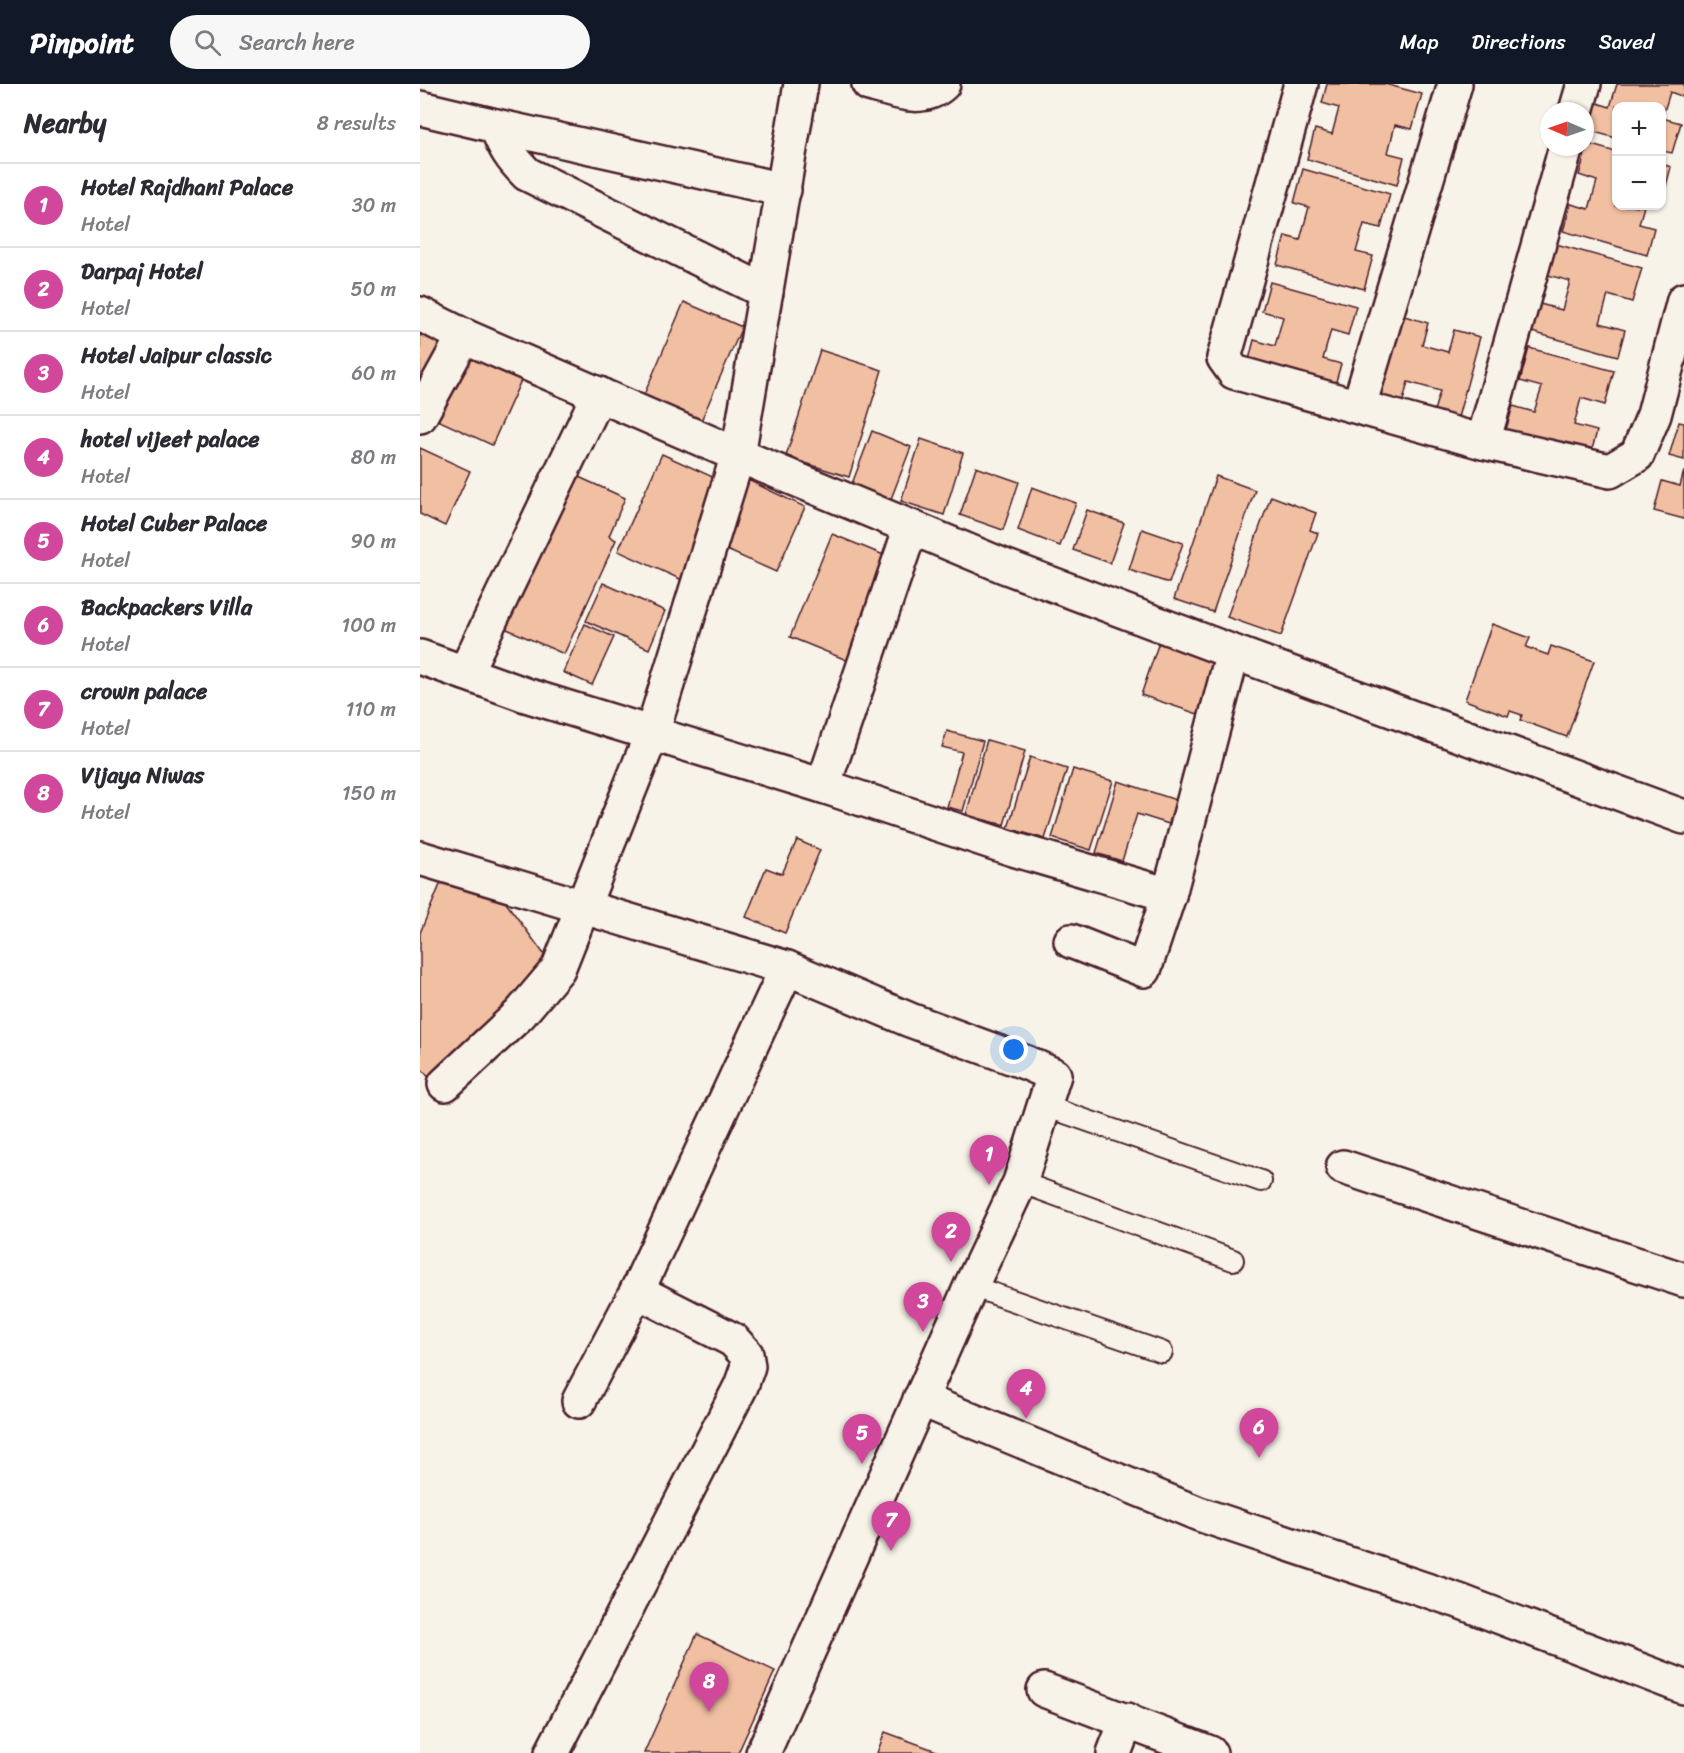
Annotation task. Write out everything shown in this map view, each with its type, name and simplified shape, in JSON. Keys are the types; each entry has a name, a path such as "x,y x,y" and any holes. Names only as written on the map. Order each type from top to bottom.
{"street":[{"path":"445,1084 520,1014 558,969 651,733 738,454 801,84"},
{"path":"868,84 918,96 933,93 943,84"},
{"path":"1301,84 1224,358 1234,372 1484,442 1611,471 1637,455 1654,415 1684,300"},
{"path":"1359,406 1455,84"},
{"path":"1579,102 1584,84"},
{"path":"420,108 784,190"},
{"path":"496,126 512,159 527,174 766,292"},
{"path":"1484,442 1563,156"},
{"path":"420,314 598,394 1004,566 1684,817"},
{"path":"420,416 465,336"},
{"path":"465,673 598,394"},
{"path":"823,786 911,527"},
{"path":"1071,941 1144,970 1169,895 1233,652"},
{"path":"420,657 526,695 823,786 1013,849 1169,895"},
{"path":"420,858 787,968 910,1020 1027,1063 1054,1076 1020,1182 920,1399 763,1753"},
{"path":"579,1401 637,1292 787,968"},
{"path":"1343,1167 1684,1280"},
{"path":"552,1753 741,1386 748,1366 746,1354 733,1340 637,1292"},
{"path":"920,1399 1199,1514 1459,1601 1684,1687"},
{"path":"1044,1690 1210,1753"},
{"path":"1114,1753 1126,1720"}],"lane":[{"path":"1045,1106 1260,1181"},
{"path":"1020,1182 1233,1260"},
{"path":"971,1286 1162,1352"}],"building":[{"path":"1327,84 1385,84 1422,94 1412,129 1395,125 1388,153 1404,157 1397,185 1307,159 1315,129 1332,134 1339,108 1322,103"},
{"path":"1617,84 1684,84 1684,97 1670,92 1666,105 1666,102 1612,102 1612,137 1594,132 1594,102 1610,107"},
{"path":"1666,119 1681,123 1672,153 1666,152"},
{"path":"1594,146 1612,151 1612,210 1643,210 1639,224 1654,228 1647,255 1563,231 1571,204 1589,209 1597,181 1579,175 1585,156 1594,156"},
{"path":"1666,165 1671,167 1666,186"},
{"path":"1303,169 1390,194 1381,228 1364,224 1356,252 1373,256 1364,289 1277,265 1285,236 1300,240 1309,207 1294,203"},
{"path":"1556,244 1642,268 1632,302 1608,295 1600,323 1625,330 1618,356 1532,332 1540,304 1562,310 1570,281 1548,275"},
{"path":"1270,282 1356,306 1348,335 1331,330 1323,359 1341,364 1333,392 1247,368 1254,340 1275,346 1283,317 1262,311"},
{"path":"684,302 742,327 700,423 643,397"},
{"path":"1401,315 1428,323 1422,345 1448,352 1454,330 1480,337 1457,421 1433,414 1440,391 1408,382 1402,405 1377,399"},
{"path":"420,325 450,340 420,398"},
{"path":"1529,348 1614,371 1605,405 1581,398 1574,425 1597,431 1590,457 1505,433 1513,406 1534,412 1542,387 1520,381"},
{"path":"462,350 522,378 492,445 431,417"},
{"path":"820,350 882,370 849,477 802,462 800,468 791,465 793,458 786,456"},
{"path":"1679,422 1684,423 1684,460 1669,456"},
{"path":"872,431 911,447 889,504 850,489"},
{"path":"921,439 963,453 944,515 901,501"},
{"path":"420,448 470,471 445,526 420,514"},
{"path":"662,454 726,483 682,580 618,551"},
{"path":"976,467 1019,482 1003,530 960,515"},
{"path":"1684,471 1684,519 1654,511 1662,481 1680,486"},
{"path":"570,473 625,498 609,536 616,540 564,654 500,626"},
{"path":"1216,476 1255,490 1213,612 1174,599"},
{"path":"748,480 805,507 776,572 718,546"},
{"path":"1032,487 1076,503 1060,546 1018,530"},
{"path":"1271,496 1316,513 1310,530 1318,533 1281,636 1227,617"},
{"path":"1087,510 1124,523 1110,563 1073,550"},
{"path":"1142,529 1183,543 1169,583 1129,570"},
{"path":"832,534 891,558 849,661 790,637"},
{"path":"603,583 665,611 649,649 586,621"},
{"path":"585,624 614,637 592,685 563,672"},
{"path":"1492,624 1530,638 1526,647 1548,655 1551,646 1594,661 1567,737 1520,720 1522,715 1510,711 1508,716 1465,700"},
{"path":"1159,642 1224,664 1207,717 1141,695"},
{"path":"947,731 983,741 963,811 947,807 962,752 942,747"},
{"path":"987,740 1025,751 1004,825 966,815"},
{"path":"1030,757 1067,769 1045,839 1008,828"},
{"path":"1073,769 1113,781 1091,850 1052,838"},
{"path":"1118,781 1179,801 1172,825 1137,814 1122,861 1096,853"},
{"path":"797,840 820,850 785,933 746,917 766,868 782,874"},
{"path":"444,875 501,896 552,965 436,1086 420,1067 420,933"},
{"path":"697,1634 775,1671 738,1753 644,1753"},
{"path":"885,1732 942,1753 877,1753"}],"place":[{"name":"Hotel Rajdhani Palace","path":"989,1185"},
{"name":"Darpaj Hotel","path":"951,1262"},
{"name":"Hotel Jaipur classic","path":"923,1332"},
{"name":"hotel vijeet palace","path":"1026,1419"},
{"name":"Backpackers Villa","path":"1259,1458"},
{"name":"Hotel Cuber Palace","path":"862,1464"},
{"name":"crown palace","path":"891,1551"},
{"name":"Vijaya Niwas","path":"709,1712"}]}
